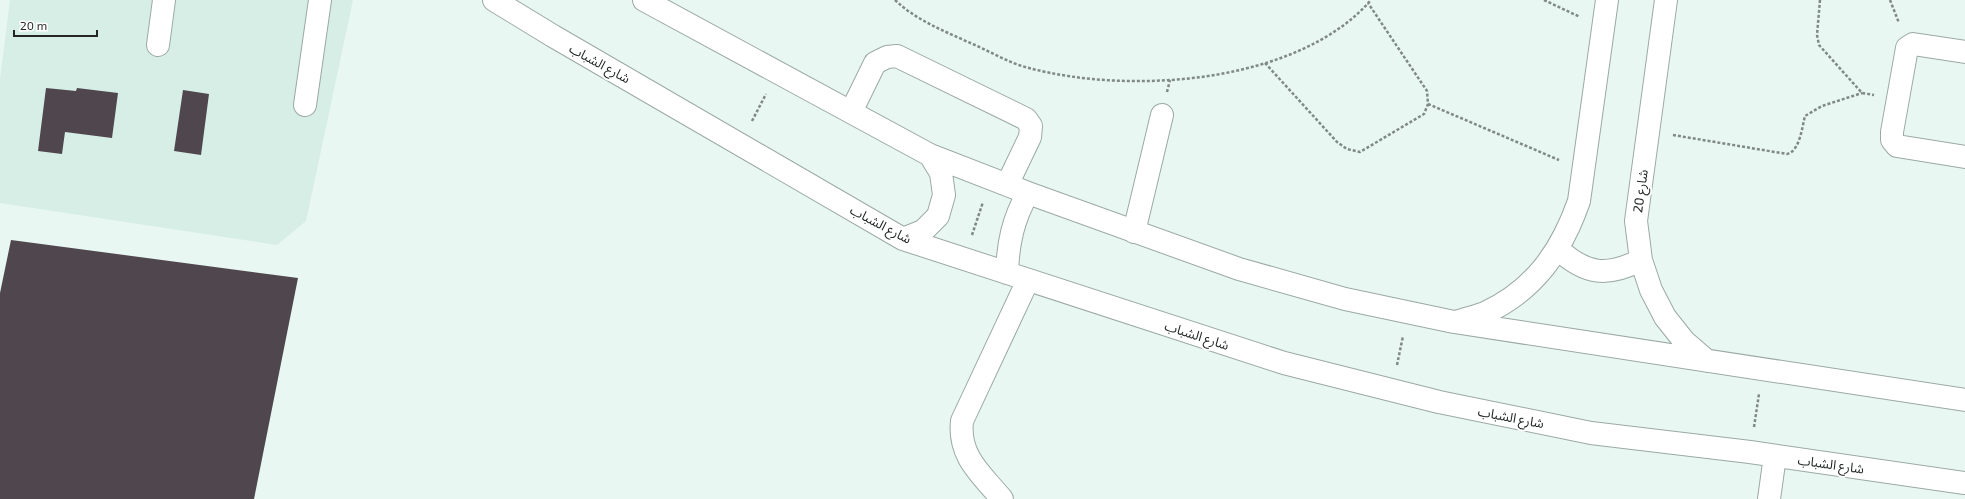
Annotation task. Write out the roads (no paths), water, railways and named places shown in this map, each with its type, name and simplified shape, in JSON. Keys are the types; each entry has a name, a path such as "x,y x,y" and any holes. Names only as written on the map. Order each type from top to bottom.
{"street":[{"path":"158,45 164,0"},
{"path":"305,105 320,0"},
{"name":"شارع الشباب","path":"494,0 553,36 903,239 963,259 1284,363 1439,402 1591,433 1750,452 1955,481"},
{"path":"644,0 930,155 1028,193 1239,269 1346,299 1454,322 1707,362 1965,400"},
{"path":"674,0 681,20"},
{"path":"1454,322 1485,313 1513,296 1538,275 1558,249 1570,226 1579,201 1584,171 1607,0"},
{"name":"شارع 20","path":"1666,0 1636,221 1641,260 1651,290 1665,317 1684,341 1707,362"},
{"path":"1965,52 1913,44 1909,45 1907,48 1892,132 1892,140 1897,146 1965,157"},
{"path":"851,112 875,63 887,56 897,56 1026,120 1031,126 1030,137 999,182"},
{"path":"1134,232 1162,115"},
{"path":"903,239 923,231 938,216 944,195 943,187 941,173 930,155"},
{"path":"1007,273 1010,237 1014,222 1028,193"},
{"path":"1558,249 1571,261 1588,269 1600,271 1624,269 1641,260"},
{"path":"1002,499 968,457 960,434 962,421 1028,280"},
{"path":"1769,499 1775,456"},
{"path":"1955,481 1965,499"}]}
